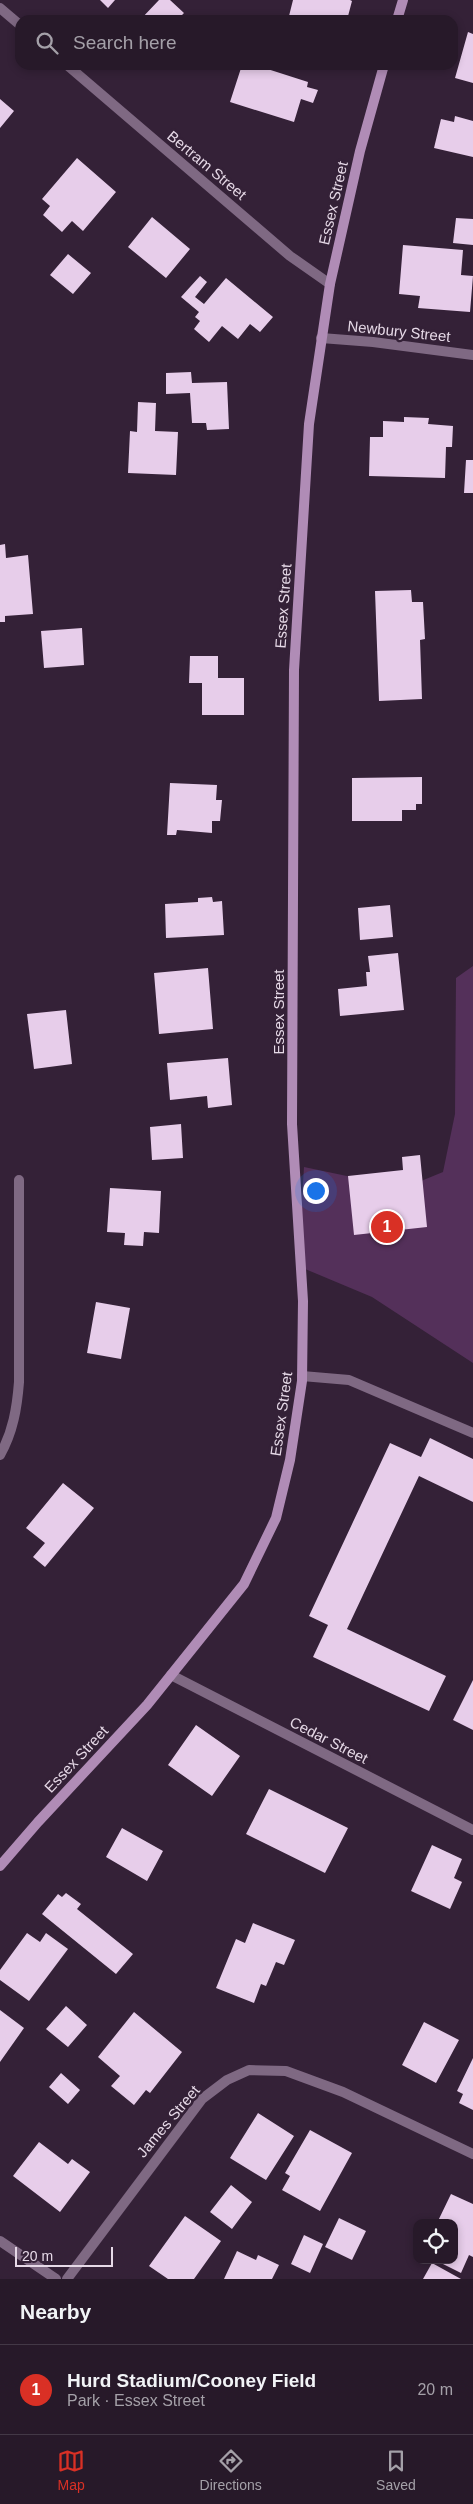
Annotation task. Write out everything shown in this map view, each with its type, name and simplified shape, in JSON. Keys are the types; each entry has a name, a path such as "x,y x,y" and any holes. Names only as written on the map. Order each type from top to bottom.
{"main road":[{"path":"398,15 403,0"},
{"name":"Essex Street","path":"0,1866 171,1676 244,1584 276,1518 290,1460 302,1376 303,1301 292,1124 294,670 309,424 330,284 360,151 383,70"}],"street":[{"path":"0,8 15,21"},
{"name":"Bertram Street","path":"73,70 290,256 330,284"},
{"name":"Newbury Street","path":"321,338 473,354"},
{"path":"0,1455 8,1441 17,1411 20,1382 19,1180"},
{"path":"302,1376 349,1380 473,1433"},
{"name":"Cedar Street","path":"171,1676 473,1830"},
{"name":"James Street","path":"67,2279 202,2099 227,2080 249,2070 286,2071 343,2092 473,2154"},
{"path":"0,2241 56,2279"}],"shaded area":[{"path":"473,966 473,1363 372,1297 298,1266 304,1167 404,1188 443,1172 455,1114 456,978"}],"building":[{"path":"100,0 115,0 108,8"},
{"path":"159,0 170,0 184,13 182,15 145,15"},
{"path":"293,0 352,1 348,15 289,15"},
{"path":"468,32 473,34 473,83 455,78"},
{"path":"240,70 271,70 308,82 307,87 318,90 313,103 301,99 294,122 230,102"},
{"path":"0,99 14,111 0,128"},
{"path":"455,116 473,121 473,157 434,148 441,119 454,122"},
{"path":"77,158 116,192 83,231 72,221 62,232 43,215 50,206 42,199"},
{"path":"152,217 190,249 166,278 128,247"},
{"path":"456,218 473,219 473,245 453,243"},
{"path":"403,245 463,250 461,275 473,276 470,312 418,308 420,296 399,294"},
{"path":"68,254 91,273 73,294 50,275"},
{"path":"200,276 207,282 195,297 204,304 226,278 273,317 260,332 250,324 238,339 222,326 209,342 194,329 200,321 195,317 199,312 181,297"},
{"path":"191,372 192,383 227,382 229,429 207,430 206,423 192,423 190,393 166,394 166,373"},
{"path":"138,402 156,403 155,431 178,432 176,475 128,473 130,431 137,432"},
{"path":"404,417 429,418 428,424 453,426 452,447 446,447 445,478 369,476 370,437 383,437 383,421 404,422"},
{"path":"466,460 473,460 473,493 464,493"},
{"path":"5,544 6,558 28,555 33,614 5,616 5,622 0,622 0,545"},
{"path":"411,590 412,602 423,602 425,639 420,640 422,699 379,701 375,591"},
{"path":"82,628 84,665 44,668 41,631"},
{"path":"190,656 218,656 218,678 244,678 244,715 202,715 202,683 189,683"},
{"path":"422,777 422,804 416,804 416,810 402,810 402,821 352,821 352,778"},
{"path":"170,783 217,785 216,800 222,800 220,821 212,821 212,833 177,830 176,835 167,835"},
{"path":"212,897 213,902 222,901 224,935 166,938 165,904 198,902 198,898"},
{"path":"390,905 393,937 360,940 358,908"},
{"path":"398,953 404,1010 340,1016 338,989 367,986 366,972 370,972 368,956"},
{"path":"208,968 213,1029 159,1034 154,973"},
{"path":"66,1010 72,1064 34,1069 27,1014"},
{"path":"228,1058 232,1105 208,1108 207,1096 170,1100 167,1063"},
{"path":"181,1124 183,1158 152,1160 150,1127"},
{"path":"420,1155 427,1227 354,1235 348,1176 403,1170 402,1157"},
{"path":"110,1188 161,1191 159,1233 144,1232 143,1246 124,1245 125,1233 107,1232"},
{"path":"96,1302 130,1308 121,1359 87,1353"},
{"path":"430,1438 473,1459 473,1502 419,1476 347,1629 446,1676 429,1711 313,1657 328,1625 309,1616 390,1443 421,1457"},
{"path":"63,1483 94,1508 45,1567 33,1557 45,1543 26,1528"},
{"path":"473,1680 473,1730 453,1720"},
{"path":"196,1725 240,1756 212,1796 168,1765"},
{"path":"269,1789 348,1828 325,1873 246,1834"},
{"path":"122,1828 163,1851 147,1881 106,1857"},
{"path":"432,1845 462,1859 454,1878 462,1882 450,1909 411,1891"},
{"path":"66,1893 81,1904 77,1909 133,1954 116,1974 42,1914 58,1894 62,1897"},
{"path":"253,1923 295,1940 284,1965 276,1962 266,1986 261,1984 254,2003 216,1988 236,1939 245,1943"},
{"path":"27,1933 40,1942 46,1933 68,1949 29,2001 0,1980 0,1970"},
{"path":"66,2006 87,2025 68,2047 46,2029"},
{"path":"0,2010 24,2028 0,2062"},
{"path":"134,2012 182,2052 150,2093 146,2090 134,2105 111,2086 120,2076 98,2057"},
{"path":"424,2022 459,2040 436,2083 402,2065"},
{"path":"473,2058 473,2110 459,2103 463,2094 457,2091"},
{"path":"61,2073 80,2090 68,2104 49,2087"},
{"path":"258,2113 294,2136 266,2180 230,2158"},
{"path":"310,2130 352,2153 320,2211 282,2190 290,2176 285,2173"},
{"path":"39,2142 68,2164 72,2159 90,2172 60,2212 13,2176"},
{"path":"231,2185 252,2202 232,2229 210,2212"},
{"path":"451,2194 473,2204 473,2257 469,2255 461,2273 443,2264 458,2264 458,2219 439,2219"},
{"path":"185,2216 221,2241 194,2279 168,2279 149,2266"},
{"path":"339,2218 366,2231 352,2260 325,2247"},
{"path":"304,2235 323,2244 310,2273 291,2264"},
{"path":"237,2251 256,2260 258,2255 279,2265 272,2279 224,2279"},
{"path":"431,2264 434,2264 461,2279 423,2279"}],"place":[{"name":"Hurd Stadium/Cooney Field","path":"387,1227"}]}
